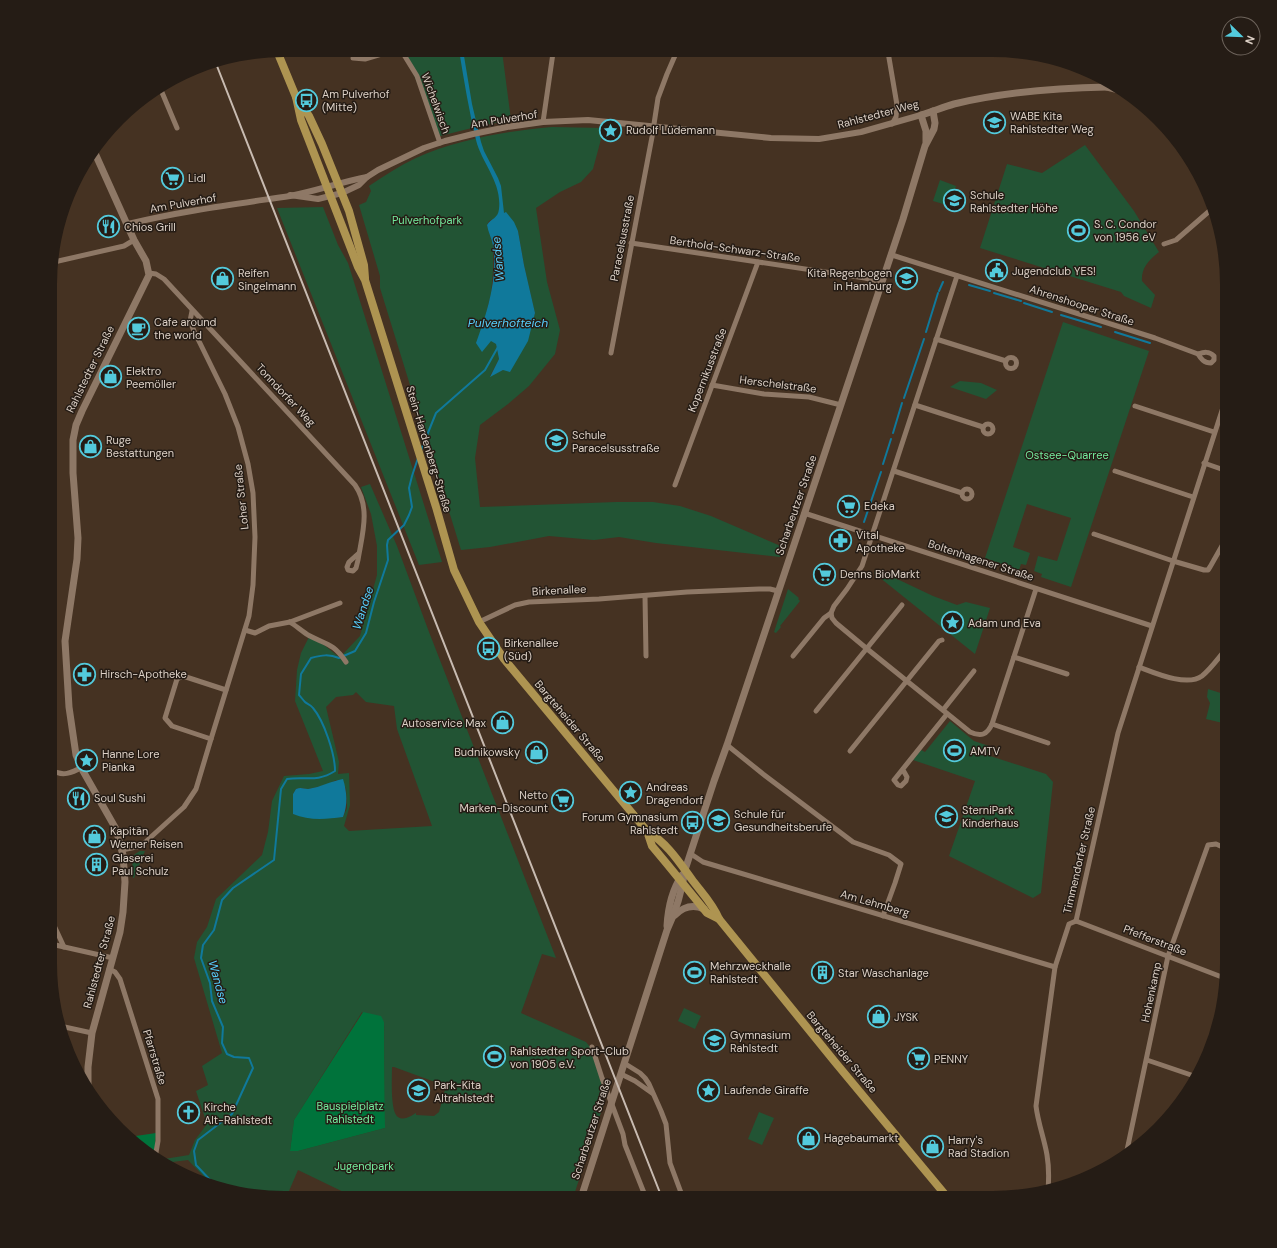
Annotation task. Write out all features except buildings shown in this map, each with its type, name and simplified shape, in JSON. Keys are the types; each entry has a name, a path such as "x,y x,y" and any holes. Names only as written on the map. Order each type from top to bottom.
{"main road":[{"name":"Stein-Hardenberg-Straße","path":"279,57 296,97 301,120 358,267 365,280 454,570 479,622"},
{"name":"Rahlstedter Weg","path":"921,115 952,105 1000,95 1103,85"},
{"name":"Stein-Hardenberg-Straße","path":"296,97 309,116 349,211 364,265 365,280"},
{"name":"Scharbeutzer Straße","path":"583,1191 667,930 673,917 681,882 716,775 892,255 925,146 934,129 935,123 933,112"},
{"name":"Scharbeutzer Straße","path":"921,115 926,131 925,146"},
{"path":"96,156 134,240 146,263 149,273"},
{"name":"Rahlstedter Straße","path":"88,1080 88,1062 92,1033 120,932 125,882 122,850 112,821 82,767 75,750 72,732 65,652 66,630 78,530 73,474 74,434 82,411 147,281 149,273"},
{"name":"Bargteheider Straße","path":"479,622 504,659 647,831 652,846 681,882 707,913 719,919"},
{"name":"Bargteheider Straße","path":"647,831 660,838 714,907 719,919 942,1191"},
{"name":"Scharbeutzer Straße","path":"667,930 672,894 674,889 681,882"},
{"path":"673,917 678,911 687,907 696,906 704,909"}],"street":[{"path":"353,58 365,59 372,57"},
{"name":"Wichelwisch","path":"405,57 417,76 440,143"},
{"path":"543,122 552,57"},
{"name":"Paracelsusstraße","path":"611,354 655,111 660,93 675,57"},
{"path":"889,57 897,105 896,117 892,124"},
{"path":"162,92 178,128"},
{"name":"Rahlstedter Weg","path":"653,126 771,138 818,139 847,135 921,115"},
{"name":"Am Pulverhof","path":"128,224 209,208 290,196 328,188 367,177 403,158 440,143 507,126 543,122 588,120 653,126"},
{"name":"Am Pulverhof","path":"290,196 309,199 331,196 342,193 359,185 367,177"},
{"path":"1164,244 1176,240 1208,212"},
{"path":"58,261 124,246 134,240"},
{"name":"Berthold-Schwarz-Straße","path":"631,243 865,278 882,282"},
{"name":"Ahrenshooper Straße","path":"892,255 1155,338 1198,354"},
{"name":"Kopernikusstraße","path":"675,485 758,262"},
{"name":"Tonndorfer Weg","path":"149,273 156,274 164,279 344,471 359,490 363,499 365,510 359,553"},
{"path":"793,656 824,618 831,613 834,606 860,570 873,536 957,276"},
{"name":"Loher Straße","path":"122,850 141,846 184,807 196,789 249,616 255,537 253,493 248,464 238,427 225,394 190,321 192,310"},
{"path":"936,339 1006,361"},
{"name":"Herschelstraße","path":"712,385 764,394 809,397 841,405"},
{"path":"915,405 983,427"},
{"path":"1136,406 1214,432"},
{"name":"Timmendorfer Straße","path":"1048,1184 1047,1154 1036,1106 1055,967 1069,924 1076,921 1118,733 1220,414"},
{"path":"1204,463 1220,469"},
{"path":"894,471 962,493"},
{"path":"1115,471 1193,496"},
{"name":"Boltenhagener Straße","path":"804,513 1152,626"},
{"path":"1094,534 1201,570 1208,570 1220,548"},
{"name":"Birkenallee","path":"479,622 515,605 529,602 753,589 770,589 778,591"},
{"path":"831,613 832,618 836,623 906,681 970,732 976,735 988,732 992,724 1036,589"},
{"path":"645,596 646,656"},
{"path":"245,630 255,633 269,626 290,622 340,603"},
{"path":"816,711 902,605"},
{"path":"290,622 308,635 326,642 339,652 346,662"},
{"path":"850,751 939,641 942,640"},
{"path":"1139,667 1184,681 1194,680 1203,675 1220,655"},
{"path":"1014,657 1067,674"},
{"path":"903,770 974,671"},
{"path":"211,739 172,726 165,718 177,679 183,676 226,690"},
{"path":"992,724 1048,743"},
{"path":"727,745 853,842 889,855 900,864 896,883 883,916"},
{"path":"57,774 67,773 82,767"},
{"name":"Hohenkamp","path":"1128,1146 1168,956 1208,845 1216,844 1220,846"},
{"name":"Am Lehmberg","path":"691,854 703,862 1055,967"},
{"name":"Pfefferstraße","path":"1076,921 1220,977"},
{"path":"57,932 64,947"},
{"path":"57,945 112,958"},
{"name":"Pfarrstraße","path":"109,969 116,972 120,979 158,1099 158,1141 156,1152"},
{"path":"66,1027 92,1033"},
{"path":"592,1047 623,1134 625,1145 643,1191"},
{"path":"1147,1060 1192,1075"},
{"path":"624,1063 631,1066 642,1075 649,1084 664,1118 670,1163 680,1191"},
{"path":"620,1075 636,1081 653,1094"}],"green space":[{"path":"406,57 503,57 511,120 440,136"},
{"name":"Pulverhofpark","path":"552,127 604,128 593,169 581,182 560,192 536,208 547,282 560,330 555,354 529,386 480,425 475,458 480,507 616,502 653,502 680,506 711,516 783,547 780,557 656,543 619,537 594,540 549,536 490,547 461,550 380,288 380,276 359,205 366,202 371,191 369,186 416,158 432,151 483,137","holes":["504,214 518,231 535,314 503,370 490,376 499,359 496,344 492,341 486,314 491,294 493,270 493,246 487,225 489,221"]},
{"path":"1085,145 1134,211 1159,252 1146,265 1142,276 1142,281 1155,295 1151,308 1124,296 1121,292 980,248 1007,164 1042,173"},
{"path":"940,180 956,186 950,206 933,201"},
{"path":"323,207 338,245 348,263 442,562 419,565 277,208"},
{"name":"Ostsee-Quarree","path":"1063,322 1149,351 1071,587 1041,577 1042,574 1034,571 1038,556 1057,561 1071,518 1027,504 1013,547 1030,553 1026,565 1021,564 1019,570 985,558"},
{"path":"960,381 981,383 997,390 986,399 950,387"},
{"name":"Jugendpark","path":"370,484 397,546 556,958 542,954 521,1013 586,1042 590,1047 602,1085 598,1098 605,1100 575,1191 342,1191 298,1170 289,1191 269,1191 240,1187 211,1179 204,1176 188,1160 172,1162 166,1159 189,1155 195,1140 207,1124 196,1091 208,1085 202,1066 222,1053 194,958 197,942 207,927 216,899 262,855 268,832 272,801 284,776 323,771 295,701 297,670 301,653 309,637 324,645 339,657 360,636 377,575 377,546 371,514 361,487","holes":["356,692 366,702 394,706 397,729 432,826 349,831 344,826 350,805 349,773 338,774 339,762 326,707 336,697 353,695","336,780 346,788 347,808 343,817 330,818 293,814 293,794 296,789 308,789 323,786","362,1012 384,1022 385,1128 298,1151 290,1151 294,1120","392,1067 446,1086 439,1112 434,1116 416,1115 416,1113 410,1117 398,1117 395,1114 393,1102"]},
{"path":"876,569 933,596 957,605 966,602 990,608 975,654 874,573"},
{"path":"788,589 799,598 798,599 800,601 776,633 774,632"},
{"path":"1208,689 1220,693 1220,722 1206,719 1210,703 1207,697"},
{"path":"950,721 974,741 989,746 987,755 1046,774 1053,782 1041,893 1033,898 949,856 975,781 913,760 921,750 925,752"},
{"path":"140,851 145,851 133,878 132,858"},
{"path":"684,1008 701,1016 695,1029 678,1021"},
{"name":"Bauspielplatz Rahlstedt","path":"363,1012 381,1016 384,1022 385,1128 298,1151 290,1151 294,1120"},
{"path":"759,1112 774,1118 762,1145 748,1139"},
{"path":"156,1133 155,1150 146,1144 135,1136"}],"water":[{"name":"Pulverhofteich","path":"460,57 464,57 472,104 481,142 501,186 504,213 506,212 514,222 518,231 535,313 528,341 510,372 503,370 490,377 499,359 496,344 491,341 482,352 476,343 488,308 493,283 493,246 487,225 497,215 499,209 499,199 495,182 476,140"},
{"path":"343,779 346,808 343,817 312,819 293,814 293,794 296,789 313,788"}],"waterway":[{"path":"939,291 943,282"},
{"path":"969,285 990,291"},
{"path":"926,332 938,293"},
{"path":"994,293 1021,301"},
{"path":"1024,303 1052,312"},
{"path":"1061,315 1101,327"},
{"path":"1115,332 1150,343"},
{"path":"904,398 924,339"},
{"name":"Wandse","path":"421,450 436,413 485,370 498,347"},
{"path":"893,433 902,403"},
{"path":"883,464 891,439"},
{"name":"Wandse","path":"208,1178 196,1165 194,1151 198,1140 232,1114 253,1068 249,1058 234,1057 227,1054 222,1043 223,1027 212,1001 210,983 201,958 203,945 214,930 222,900 233,888 274,860 281,789 287,779 316,778 328,775 335,771 331,747 325,729 312,707 299,695 301,674 311,658 325,655 339,658 355,651 366,633 374,602 388,560 388,540 404,525 412,507 409,488 418,458"},
{"path":"864,522 881,472"}],"railway":[{"path":"217,67 659,1191"}],"place":[{"name":"Am Pulverhof (Mitte)","path":"307,100"},
{"name":"WABE Kita Rahlstedter Weg","path":"994,122"},
{"name":"Rudolf Lüdemann","path":"611,130"},
{"name":"Lidl","path":"173,178"},
{"name":"Schule Rahlstedter Höhe","path":"954,201"},
{"name":"Chios Grill","path":"109,227"},
{"name":"S. C. Condor von 1956 eV","path":"1079,230"},
{"name":"Jugendclub YES!","path":"996,271"},
{"name":"Reifen Singelmann","path":"223,279"},
{"name":"Kita Regenbogen in Hamburg","path":"907,279"},
{"name":"Cafe around the world","path":"138,328"},
{"name":"Elektro Peemöller","path":"111,377"},
{"name":"Schule Paracelsusstraße","path":"557,441"},
{"name":"Ruge Bestattungen","path":"91,446"},
{"name":"Edeka","path":"848,506"},
{"name":"Vital Apotheke","path":"840,541"},
{"name":"Denns BioMarkt","path":"824,574"},
{"name":"Adam und Eva","path":"953,623"},
{"name":"Birkenallee (Süd)","path":"488,649"},
{"name":"Hirsch-Apotheke","path":"84,674"},
{"name":"Autoservice Max","path":"502,723"},
{"name":"AMTV","path":"955,751"},
{"name":"Budnikowsky","path":"536,752"},
{"name":"Hanne Lore Pianka","path":"86,760"},
{"name":"Andreas Dragendorf","path":"631,793"},
{"name":"Soul Sushi","path":"79,798"},
{"name":"Netto Marken-Discount","path":"563,801"},
{"name":"SterniPark Kinderhaus","path":"946,816"},
{"name":"Schule für Gesundheitsberufe","path":"719,820"},
{"name":"Forum Gymnasium Rahlstedt","path":"693,823"},
{"name":"Kapitän Werner Reisen","path":"94,837"},
{"name":"Glaserei Paul Schulz","path":"97,864"},
{"name":"Mehrzweckhalle Rahlstedt","path":"694,972"},
{"name":"Star Waschanlage","path":"823,973"},
{"name":"JYSK","path":"878,1017"},
{"name":"Gymnasium Rahlstedt","path":"714,1041"},
{"name":"Rahlstedter Sport-Club von 1905 e.V.","path":"494,1057"},
{"name":"PENNY","path":"919,1059"},
{"name":"Laufende Giraffe","path":"708,1090"},
{"name":"Park-Kita Altrahlstedt","path":"419,1091"},
{"name":"Kirche Alt-Rahlstedt","path":"189,1113"},
{"name":"Hagebaumarkt","path":"809,1138"},
{"name":"Harry's Rad Stadion","path":"932,1146"}]}
